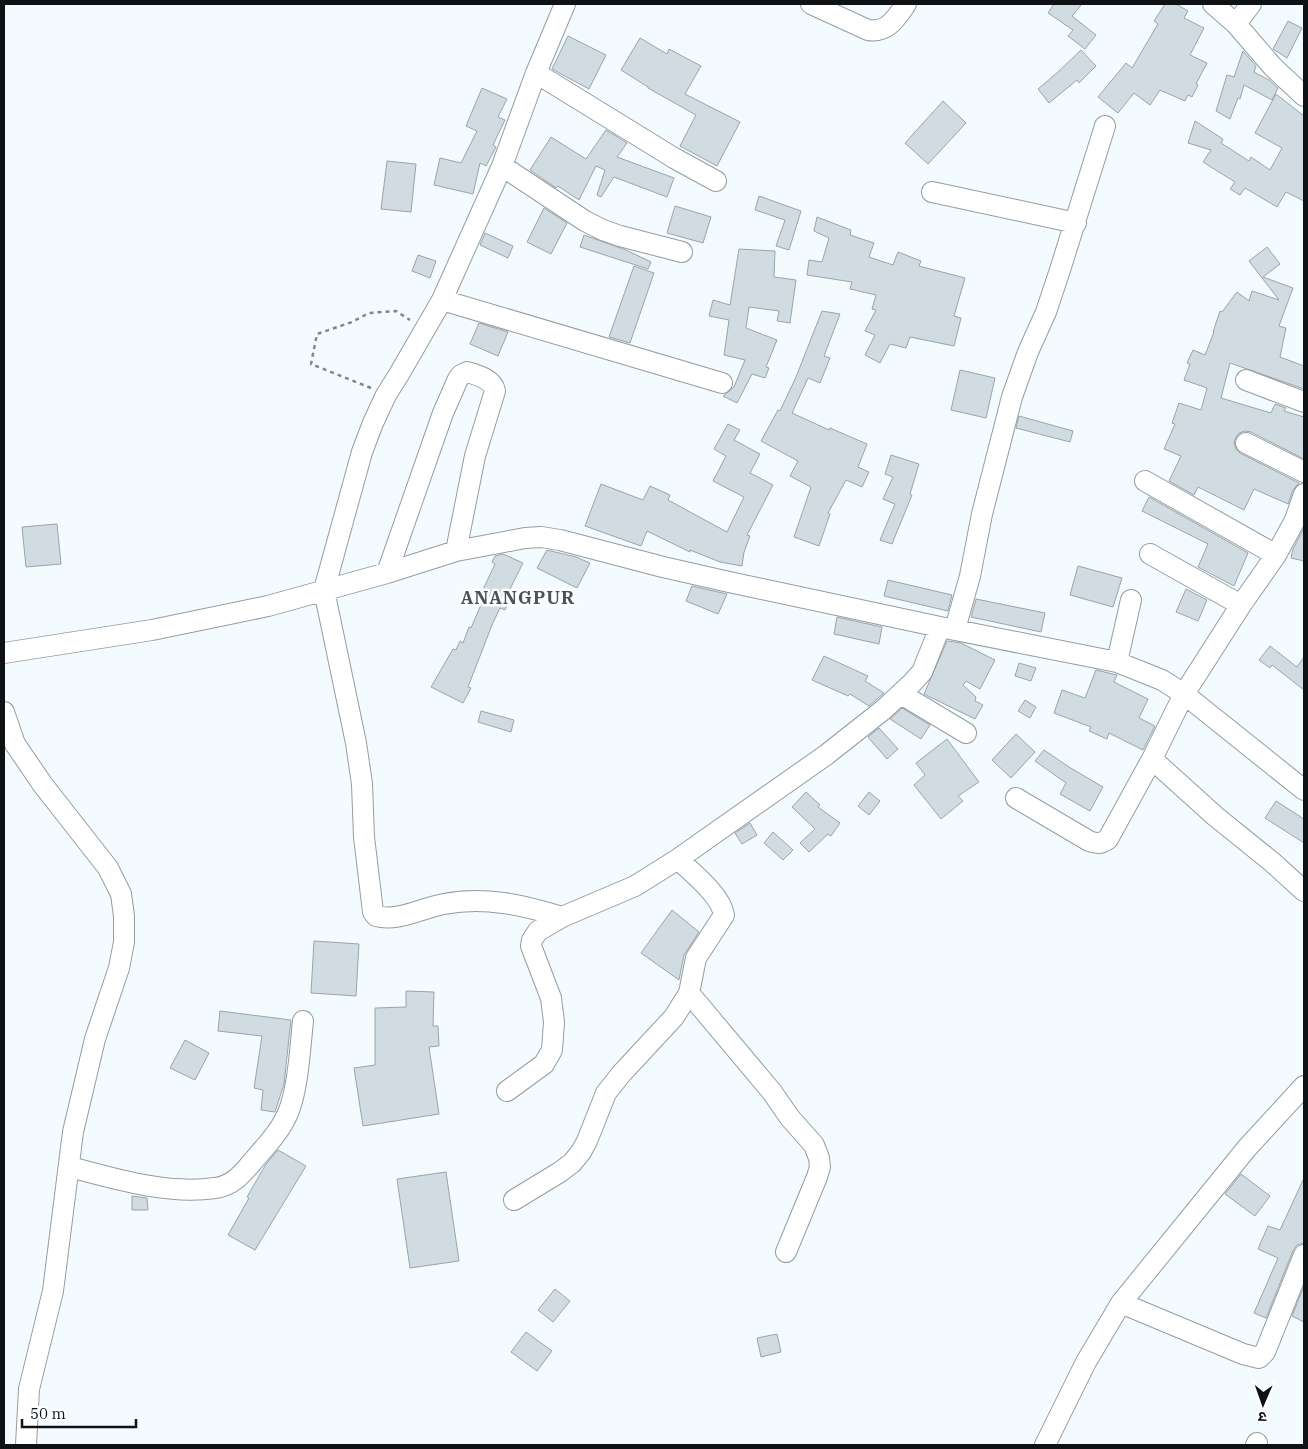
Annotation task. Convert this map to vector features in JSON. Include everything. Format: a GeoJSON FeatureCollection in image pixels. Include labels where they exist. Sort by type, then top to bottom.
{"type":"FeatureCollection","features":[{"type":"Feature","properties":{"kind":"street"},"geometry":{"type":"LineString","coordinates":[[562,917],[521,905],[486,900],[444,904],[409,914],[388,917],[376,916],[373,912],[364,837],[362,784],[356,743],[324,590],[362,452],[372,423],[386,395],[442,300],[502,166],[536,73],[565,4]]}},
{"type":"Feature","properties":{"kind":"street"},"geometry":{"type":"LineString","coordinates":[[812,4],[868,30],[877,31],[890,25],[906,4]]}},
{"type":"Feature","properties":{"kind":"street"},"geometry":{"type":"LineString","coordinates":[[1213,4],[1236,24],[1273,67],[1304,96]]}},
{"type":"Feature","properties":{"kind":"street"},"geometry":{"type":"LineString","coordinates":[[1236,24],[1251,4]]}},
{"type":"Feature","properties":{"kind":"street"},"geometry":{"type":"LineString","coordinates":[[536,73],[674,158],[716,181]]}},
{"type":"Feature","properties":{"kind":"street"},"geometry":{"type":"LineString","coordinates":[[506,1091],[544,1064],[552,1050],[554,1022],[551,998],[531,946],[532,940],[538,931],[562,917],[635,886],[678,860],[826,755],[901,694],[922,672],[948,628],[970,576],[982,514],[1012,397],[1028,352],[1046,312],[1076,223],[1104,126]]}},
{"type":"Feature","properties":{"kind":"street"},"geometry":{"type":"LineString","coordinates":[[502,166],[585,221],[603,230],[682,252]]}},
{"type":"Feature","properties":{"kind":"street"},"geometry":{"type":"LineString","coordinates":[[932,192],[1076,223]]}},
{"type":"Feature","properties":{"kind":"street"},"geometry":{"type":"LineString","coordinates":[[442,300],[722,383]]}},
{"type":"Feature","properties":{"kind":"street"},"geometry":{"type":"LineString","coordinates":[[387,573],[443,413],[458,379],[467,372],[491,382],[495,391],[475,456],[456,551]]}},
{"type":"Feature","properties":{"kind":"street"},"geometry":{"type":"LineString","coordinates":[[1246,380],[1304,402]]}},
{"type":"Feature","properties":{"kind":"street"},"geometry":{"type":"LineString","coordinates":[[1246,443],[1304,472]]}},
{"type":"Feature","properties":{"kind":"street"},"geometry":{"type":"LineString","coordinates":[[1145,481],[1276,556]]}},
{"type":"Feature","properties":{"kind":"street"},"geometry":{"type":"LineString","coordinates":[[1016,798],[1079,836],[1096,844],[1103,843],[1108,839],[1152,759],[1184,694],[1241,604],[1300,522],[1304,494]]}},
{"type":"Feature","properties":{"kind":"street"},"geometry":{"type":"LineString","coordinates":[[4,653],[152,630],[268,606],[387,573],[456,551],[525,538],[541,537],[560,540],[710,578],[1117,662],[1162,680],[1184,694],[1304,790]]}},
{"type":"Feature","properties":{"kind":"street"},"geometry":{"type":"LineString","coordinates":[[1150,554],[1241,604]]}},
{"type":"Feature","properties":{"kind":"street"},"geometry":{"type":"LineString","coordinates":[[1117,662],[1131,600]]}},
{"type":"Feature","properties":{"kind":"street"},"geometry":{"type":"LineString","coordinates":[[901,694],[966,733]]}},
{"type":"Feature","properties":{"kind":"street"},"geometry":{"type":"LineString","coordinates":[[4,712],[15,744],[43,786],[108,868],[121,894],[124,916],[124,942],[119,968],[95,1039],[73,1132],[70,1167],[52,1291],[29,1389],[26,1445]]}},
{"type":"Feature","properties":{"kind":"street"},"geometry":{"type":"LineString","coordinates":[[1152,759],[1218,819],[1304,891]]}},
{"type":"Feature","properties":{"kind":"street"},"geometry":{"type":"LineString","coordinates":[[514,1200],[534,1190],[572,1163],[587,1141],[606,1094],[617,1078],[674,1017],[689,993],[696,958],[724,915],[717,898],[678,860]]}},
{"type":"Feature","properties":{"kind":"street"},"geometry":{"type":"LineString","coordinates":[[689,993],[772,1092],[818,1152],[820,1167],[817,1177],[786,1252]]}},
{"type":"Feature","properties":{"kind":"street"},"geometry":{"type":"LineString","coordinates":[[70,1167],[118,1180],[172,1188],[217,1188],[232,1183],[242,1174],[285,1121],[295,1084],[303,1021]]}},
{"type":"Feature","properties":{"kind":"street"},"geometry":{"type":"LineString","coordinates":[[1048,1445],[1086,1362],[1121,1303],[1247,1148],[1304,1086]]}},
{"type":"Feature","properties":{"kind":"street"},"geometry":{"type":"LineString","coordinates":[[1121,1303],[1242,1354],[1259,1358],[1265,1352],[1304,1255]]}},
{"type":"Feature","properties":{"kind":"path"},"geometry":{"type":"LineString","coordinates":[[386,395],[311,364],[317,334],[352,322],[369,313],[396,311],[425,329]]}},
{"type":"Feature","properties":{"kind":"building"},"geometry":{"type":"Polygon","coordinates":[[[1054,4],[1082,4],[1072,16],[1096,35],[1085,49],[1068,36],[1073,30],[1048,13],[1054,4]]]}},
{"type":"Feature","properties":{"kind":"building"},"geometry":{"type":"Polygon","coordinates":[[[1165,4],[1176,4],[1188,11],[1184,18],[1204,28],[1190,55],[1207,63],[1196,84],[1198,85],[1192,97],[1188,95],[1185,101],[1160,90],[1150,105],[1134,93],[1118,113],[1098,97],[1126,63],[1132,68],[1158,24],[1154,21],[1165,4]]]}},
{"type":"Feature","properties":{"kind":"building"},"geometry":{"type":"Polygon","coordinates":[[[1288,21],[1302,28],[1287,58],[1273,49],[1288,21]]]}},
{"type":"Feature","properties":{"kind":"building"},"geometry":{"type":"Polygon","coordinates":[[[568,36],[606,55],[589,89],[552,69],[568,36]]]}},
{"type":"Feature","properties":{"kind":"building"},"geometry":{"type":"Polygon","coordinates":[[[640,38],[667,54],[669,49],[701,66],[685,94],[740,122],[717,166],[680,146],[696,115],[648,88],[621,70],[640,38]]]}},
{"type":"Feature","properties":{"kind":"building"},"geometry":{"type":"Polygon","coordinates":[[[1081,50],[1096,66],[1079,83],[1077,80],[1049,103],[1038,89],[1081,50]]]}},
{"type":"Feature","properties":{"kind":"building"},"geometry":{"type":"Polygon","coordinates":[[[1243,51],[1256,66],[1254,72],[1269,80],[1278,88],[1272,100],[1244,85],[1240,99],[1238,98],[1230,119],[1216,111],[1227,75],[1234,77],[1243,51]]]}},
{"type":"Feature","properties":{"kind":"building"},"geometry":{"type":"Polygon","coordinates":[[[482,88],[507,99],[498,117],[505,120],[493,145],[496,147],[486,166],[480,163],[473,194],[434,185],[440,158],[461,163],[477,131],[466,126],[482,88]]]}},
{"type":"Feature","properties":{"kind":"building"},"geometry":{"type":"Polygon","coordinates":[[[1276,94],[1304,116],[1304,201],[1286,192],[1277,207],[1245,188],[1240,195],[1230,189],[1235,182],[1203,162],[1211,150],[1188,143],[1195,121],[1223,139],[1221,143],[1249,161],[1251,157],[1270,170],[1282,148],[1255,133],[1276,94]]]}},
{"type":"Feature","properties":{"kind":"building"},"geometry":{"type":"Polygon","coordinates":[[[943,101],[966,123],[928,164],[905,143],[943,101]]]}},
{"type":"Feature","properties":{"kind":"building"},"geometry":{"type":"Polygon","coordinates":[[[606,130],[627,143],[617,157],[674,178],[667,197],[614,177],[601,197],[597,195],[605,170],[596,166],[579,200],[558,186],[556,188],[530,170],[551,137],[586,159],[606,130]]]}},
{"type":"Feature","properties":{"kind":"building"},"geometry":{"type":"Polygon","coordinates":[[[387,161],[416,164],[411,212],[381,209],[387,161]]]}},
{"type":"Feature","properties":{"kind":"building"},"geometry":{"type":"Polygon","coordinates":[[[759,196],[801,211],[789,250],[776,246],[785,220],[755,210],[759,196]]]}},
{"type":"Feature","properties":{"kind":"building"},"geometry":{"type":"Polygon","coordinates":[[[675,206],[711,217],[703,243],[667,233],[675,206]]]}},
{"type":"Feature","properties":{"kind":"building"},"geometry":{"type":"Polygon","coordinates":[[[544,208],[567,223],[551,254],[527,242],[544,208]]]}},
{"type":"Feature","properties":{"kind":"building"},"geometry":{"type":"Polygon","coordinates":[[[817,217],[851,230],[850,235],[874,243],[869,257],[893,265],[898,252],[921,261],[919,266],[965,278],[954,316],[961,318],[954,346],[910,337],[906,348],[890,344],[880,363],[865,355],[875,335],[865,331],[876,310],[872,309],[876,295],[850,289],[852,282],[807,275],[809,260],[822,262],[829,238],[814,231],[817,217]]]}},
{"type":"Feature","properties":{"kind":"building"},"geometry":{"type":"Polygon","coordinates":[[[485,233],[513,246],[508,258],[480,245],[485,233]]]}},
{"type":"Feature","properties":{"kind":"building"},"geometry":{"type":"Polygon","coordinates":[[[584,235],[626,250],[651,262],[648,269],[580,247],[584,235]]]}},
{"type":"Feature","properties":{"kind":"building"},"geometry":{"type":"Polygon","coordinates":[[[1267,247],[1280,264],[1263,277],[1293,288],[1279,326],[1286,328],[1280,357],[1304,366],[1304,389],[1230,363],[1221,398],[1271,413],[1275,404],[1286,408],[1284,411],[1304,417],[1304,459],[1251,432],[1239,433],[1234,443],[1240,453],[1299,483],[1293,490],[1288,504],[1254,489],[1244,510],[1198,487],[1194,495],[1169,481],[1181,456],[1164,449],[1175,424],[1172,423],[1179,403],[1201,410],[1207,388],[1184,380],[1190,364],[1187,363],[1193,350],[1205,355],[1220,311],[1222,312],[1237,292],[1249,301],[1252,291],[1279,300],[1249,261],[1267,247]]]}},
{"type":"Feature","properties":{"kind":"building"},"geometry":{"type":"Polygon","coordinates":[[[739,249],[775,251],[774,277],[796,280],[790,323],[777,321],[779,311],[749,307],[746,328],[777,340],[766,367],[769,368],[765,378],[752,374],[737,403],[723,396],[734,387],[745,360],[724,355],[729,320],[709,316],[713,300],[730,305],[739,249]]]}},
{"type":"Feature","properties":{"kind":"building"},"geometry":{"type":"Polygon","coordinates":[[[418,255],[436,261],[430,278],[412,271],[418,255]]]}},
{"type":"Feature","properties":{"kind":"building"},"geometry":{"type":"Polygon","coordinates":[[[634,266],[654,273],[630,343],[609,337],[634,266]]]}},
{"type":"Feature","properties":{"kind":"building"},"geometry":{"type":"Polygon","coordinates":[[[822,311],[840,314],[824,356],[830,358],[820,383],[808,378],[792,413],[829,430],[830,428],[867,444],[858,467],[869,472],[862,487],[846,480],[828,513],[830,514],[819,546],[794,537],[811,487],[790,476],[798,461],[761,441],[778,410],[780,411],[796,377],[822,311]]]}},
{"type":"Feature","properties":{"kind":"building"},"geometry":{"type":"Polygon","coordinates":[[[479,323],[508,332],[498,356],[470,344],[479,323]]]}},
{"type":"Feature","properties":{"kind":"building"},"geometry":{"type":"Polygon","coordinates":[[[960,370],[995,378],[986,418],[951,410],[960,370]]]}},
{"type":"Feature","properties":{"kind":"building"},"geometry":{"type":"Polygon","coordinates":[[[1019,416],[1073,431],[1070,442],[1016,428],[1019,416]]]}},
{"type":"Feature","properties":{"kind":"building"},"geometry":{"type":"Polygon","coordinates":[[[728,424],[740,430],[734,440],[760,454],[750,473],[773,485],[747,535],[750,536],[744,552],[742,566],[720,562],[690,550],[690,552],[647,531],[641,546],[585,526],[601,484],[643,500],[650,486],[670,495],[668,500],[727,532],[744,497],[713,481],[726,456],[714,449],[728,424]]]}},
{"type":"Feature","properties":{"kind":"building"},"geometry":{"type":"Polygon","coordinates":[[[891,455],[919,464],[910,494],[912,495],[892,544],[880,540],[895,504],[883,499],[893,477],[885,474],[891,455]]]}},
{"type":"Feature","properties":{"kind":"building"},"geometry":{"type":"Polygon","coordinates":[[[1149,497],[1248,553],[1234,586],[1198,567],[1208,544],[1142,511],[1149,497]]]}},
{"type":"Feature","properties":{"kind":"building"},"geometry":{"type":"Polygon","coordinates":[[[57,524],[61,564],[26,567],[22,527],[57,524]]]}},
{"type":"Feature","properties":{"kind":"building"},"geometry":{"type":"Polygon","coordinates":[[[1304,528],[1304,561],[1291,558],[1293,549],[1304,528]]]}},
{"type":"Feature","properties":{"kind":"building"},"geometry":{"type":"Polygon","coordinates":[[[547,550],[576,557],[590,563],[577,588],[537,568],[547,550]]]}},
{"type":"Feature","properties":{"kind":"building"},"geometry":{"type":"Polygon","coordinates":[[[503,554],[523,563],[507,595],[511,597],[505,610],[500,608],[492,625],[468,687],[471,688],[463,703],[431,687],[453,649],[456,650],[460,641],[463,643],[483,600],[479,598],[495,564],[492,562],[495,556],[503,554]]]}},
{"type":"Feature","properties":{"kind":"building"},"geometry":{"type":"Polygon","coordinates":[[[1078,566],[1122,578],[1113,607],[1070,595],[1078,566]]]}},
{"type":"Feature","properties":{"kind":"building"},"geometry":{"type":"Polygon","coordinates":[[[888,580],[952,595],[948,611],[884,596],[888,580]]]}},
{"type":"Feature","properties":{"kind":"building"},"geometry":{"type":"Polygon","coordinates":[[[692,586],[727,594],[718,614],[686,601],[692,586]]]}},
{"type":"Feature","properties":{"kind":"building"},"geometry":{"type":"Polygon","coordinates":[[[1186,589],[1207,600],[1198,621],[1176,612],[1186,589]]]}},
{"type":"Feature","properties":{"kind":"building"},"geometry":{"type":"Polygon","coordinates":[[[976,599],[1045,613],[1041,632],[971,617],[976,599]]]}},
{"type":"Feature","properties":{"kind":"building"},"geometry":{"type":"Polygon","coordinates":[[[837,617],[882,627],[879,644],[834,634],[837,617]]]}},
{"type":"Feature","properties":{"kind":"building"},"geometry":{"type":"Polygon","coordinates":[[[947,641],[961,643],[995,660],[980,689],[966,681],[963,685],[976,697],[975,701],[983,705],[975,719],[924,694],[947,641]]]}},
{"type":"Feature","properties":{"kind":"building"},"geometry":{"type":"Polygon","coordinates":[[[1270,646],[1297,667],[1304,657],[1304,690],[1272,665],[1270,668],[1259,660],[1270,646]]]}},
{"type":"Feature","properties":{"kind":"building"},"geometry":{"type":"Polygon","coordinates":[[[824,656],[868,676],[865,681],[884,693],[869,706],[850,694],[848,696],[812,680],[824,656]]]}},
{"type":"Feature","properties":{"kind":"building"},"geometry":{"type":"Polygon","coordinates":[[[1019,663],[1036,668],[1031,681],[1015,676],[1019,663]]]}},
{"type":"Feature","properties":{"kind":"building"},"geometry":{"type":"Polygon","coordinates":[[[1096,670],[1117,675],[1114,682],[1148,699],[1139,718],[1155,726],[1143,750],[1109,733],[1107,739],[1089,731],[1091,727],[1054,713],[1062,690],[1085,698],[1096,670]]]}},
{"type":"Feature","properties":{"kind":"building"},"geometry":{"type":"Polygon","coordinates":[[[1025,700],[1036,707],[1030,718],[1018,711],[1025,700]]]}},
{"type":"Feature","properties":{"kind":"building"},"geometry":{"type":"Polygon","coordinates":[[[902,708],[930,725],[921,739],[890,719],[902,708]]]}},
{"type":"Feature","properties":{"kind":"building"},"geometry":{"type":"Polygon","coordinates":[[[481,711],[514,720],[511,732],[478,722],[481,711]]]}},
{"type":"Feature","properties":{"kind":"building"},"geometry":{"type":"Polygon","coordinates":[[[879,728],[898,749],[887,759],[868,737],[879,728]]]}},
{"type":"Feature","properties":{"kind":"building"},"geometry":{"type":"Polygon","coordinates":[[[1016,734],[1035,752],[1011,778],[992,760],[1016,734]]]}},
{"type":"Feature","properties":{"kind":"building"},"geometry":{"type":"Polygon","coordinates":[[[947,739],[979,782],[958,796],[963,801],[941,819],[914,785],[925,775],[916,763],[947,739]]]}},
{"type":"Feature","properties":{"kind":"building"},"geometry":{"type":"Polygon","coordinates":[[[1044,750],[1103,787],[1090,811],[1060,794],[1066,783],[1035,761],[1044,750]]]}},
{"type":"Feature","properties":{"kind":"building"},"geometry":{"type":"Polygon","coordinates":[[[806,792],[820,805],[818,807],[840,823],[831,836],[828,834],[809,852],[800,843],[815,829],[792,807],[806,792]]]}},
{"type":"Feature","properties":{"kind":"building"},"geometry":{"type":"Polygon","coordinates":[[[869,792],[880,801],[869,815],[858,806],[869,792]]]}},
{"type":"Feature","properties":{"kind":"building"},"geometry":{"type":"Polygon","coordinates":[[[1276,801],[1304,819],[1304,843],[1265,818],[1276,801]]]}},
{"type":"Feature","properties":{"kind":"building"},"geometry":{"type":"Polygon","coordinates":[[[750,823],[757,835],[742,844],[735,833],[750,823]]]}},
{"type":"Feature","properties":{"kind":"building"},"geometry":{"type":"Polygon","coordinates":[[[773,832],[793,850],[783,860],[764,843],[773,832]]]}},
{"type":"Feature","properties":{"kind":"building"},"geometry":{"type":"Polygon","coordinates":[[[672,910],[699,932],[684,955],[679,980],[641,953],[672,910]]]}},
{"type":"Feature","properties":{"kind":"building"},"geometry":{"type":"Polygon","coordinates":[[[314,941],[359,944],[356,996],[311,993],[314,941]]]}},
{"type":"Feature","properties":{"kind":"building"},"geometry":{"type":"Polygon","coordinates":[[[406,991],[434,992],[433,1026],[438,1026],[439,1046],[429,1047],[439,1114],[363,1126],[354,1068],[375,1065],[375,1008],[406,1007],[406,991]]]}},
{"type":"Feature","properties":{"kind":"building"},"geometry":{"type":"Polygon","coordinates":[[[220,1011],[291,1020],[284,1084],[275,1112],[261,1110],[263,1090],[254,1088],[262,1036],[218,1031],[220,1011]]]}},
{"type":"Feature","properties":{"kind":"building"},"geometry":{"type":"Polygon","coordinates":[[[185,1040],[209,1053],[195,1080],[170,1068],[185,1040]]]}},
{"type":"Feature","properties":{"kind":"building"},"geometry":{"type":"Polygon","coordinates":[[[278,1150],[306,1166],[255,1250],[228,1235],[266,1164],[278,1150]]]}},
{"type":"Feature","properties":{"kind":"building"},"geometry":{"type":"Polygon","coordinates":[[[446,1172],[459,1261],[410,1268],[397,1179],[446,1172]]]}},
{"type":"Feature","properties":{"kind":"building"},"geometry":{"type":"Polygon","coordinates":[[[1241,1174],[1270,1196],[1255,1216],[1225,1194],[1241,1174]]]}},
{"type":"Feature","properties":{"kind":"building"},"geometry":{"type":"Polygon","coordinates":[[[1304,1178],[1304,1243],[1297,1245],[1293,1251],[1266,1318],[1254,1313],[1278,1258],[1258,1249],[1268,1226],[1280,1230],[1304,1178]]]}},
{"type":"Feature","properties":{"kind":"building"},"geometry":{"type":"Polygon","coordinates":[[[132,1196],[147,1198],[148,1210],[132,1210],[132,1196]]]}},
{"type":"Feature","properties":{"kind":"building"},"geometry":{"type":"Polygon","coordinates":[[[1304,1286],[1304,1322],[1292,1316],[1304,1286]]]}},
{"type":"Feature","properties":{"kind":"building"},"geometry":{"type":"Polygon","coordinates":[[[555,1289],[570,1301],[553,1322],[538,1310],[555,1289]]]}},
{"type":"Feature","properties":{"kind":"building"},"geometry":{"type":"Polygon","coordinates":[[[526,1332],[552,1351],[537,1371],[511,1352],[526,1332]]]}},
{"type":"Feature","properties":{"kind":"building"},"geometry":{"type":"Polygon","coordinates":[[[777,1334],[781,1352],[761,1357],[757,1338],[777,1334]]]}},
{"type":"Feature","properties":{"kind":"district","name":"ANANGPUR"},"geometry":{"type":"Point","coordinates":[518,598]}}]}
